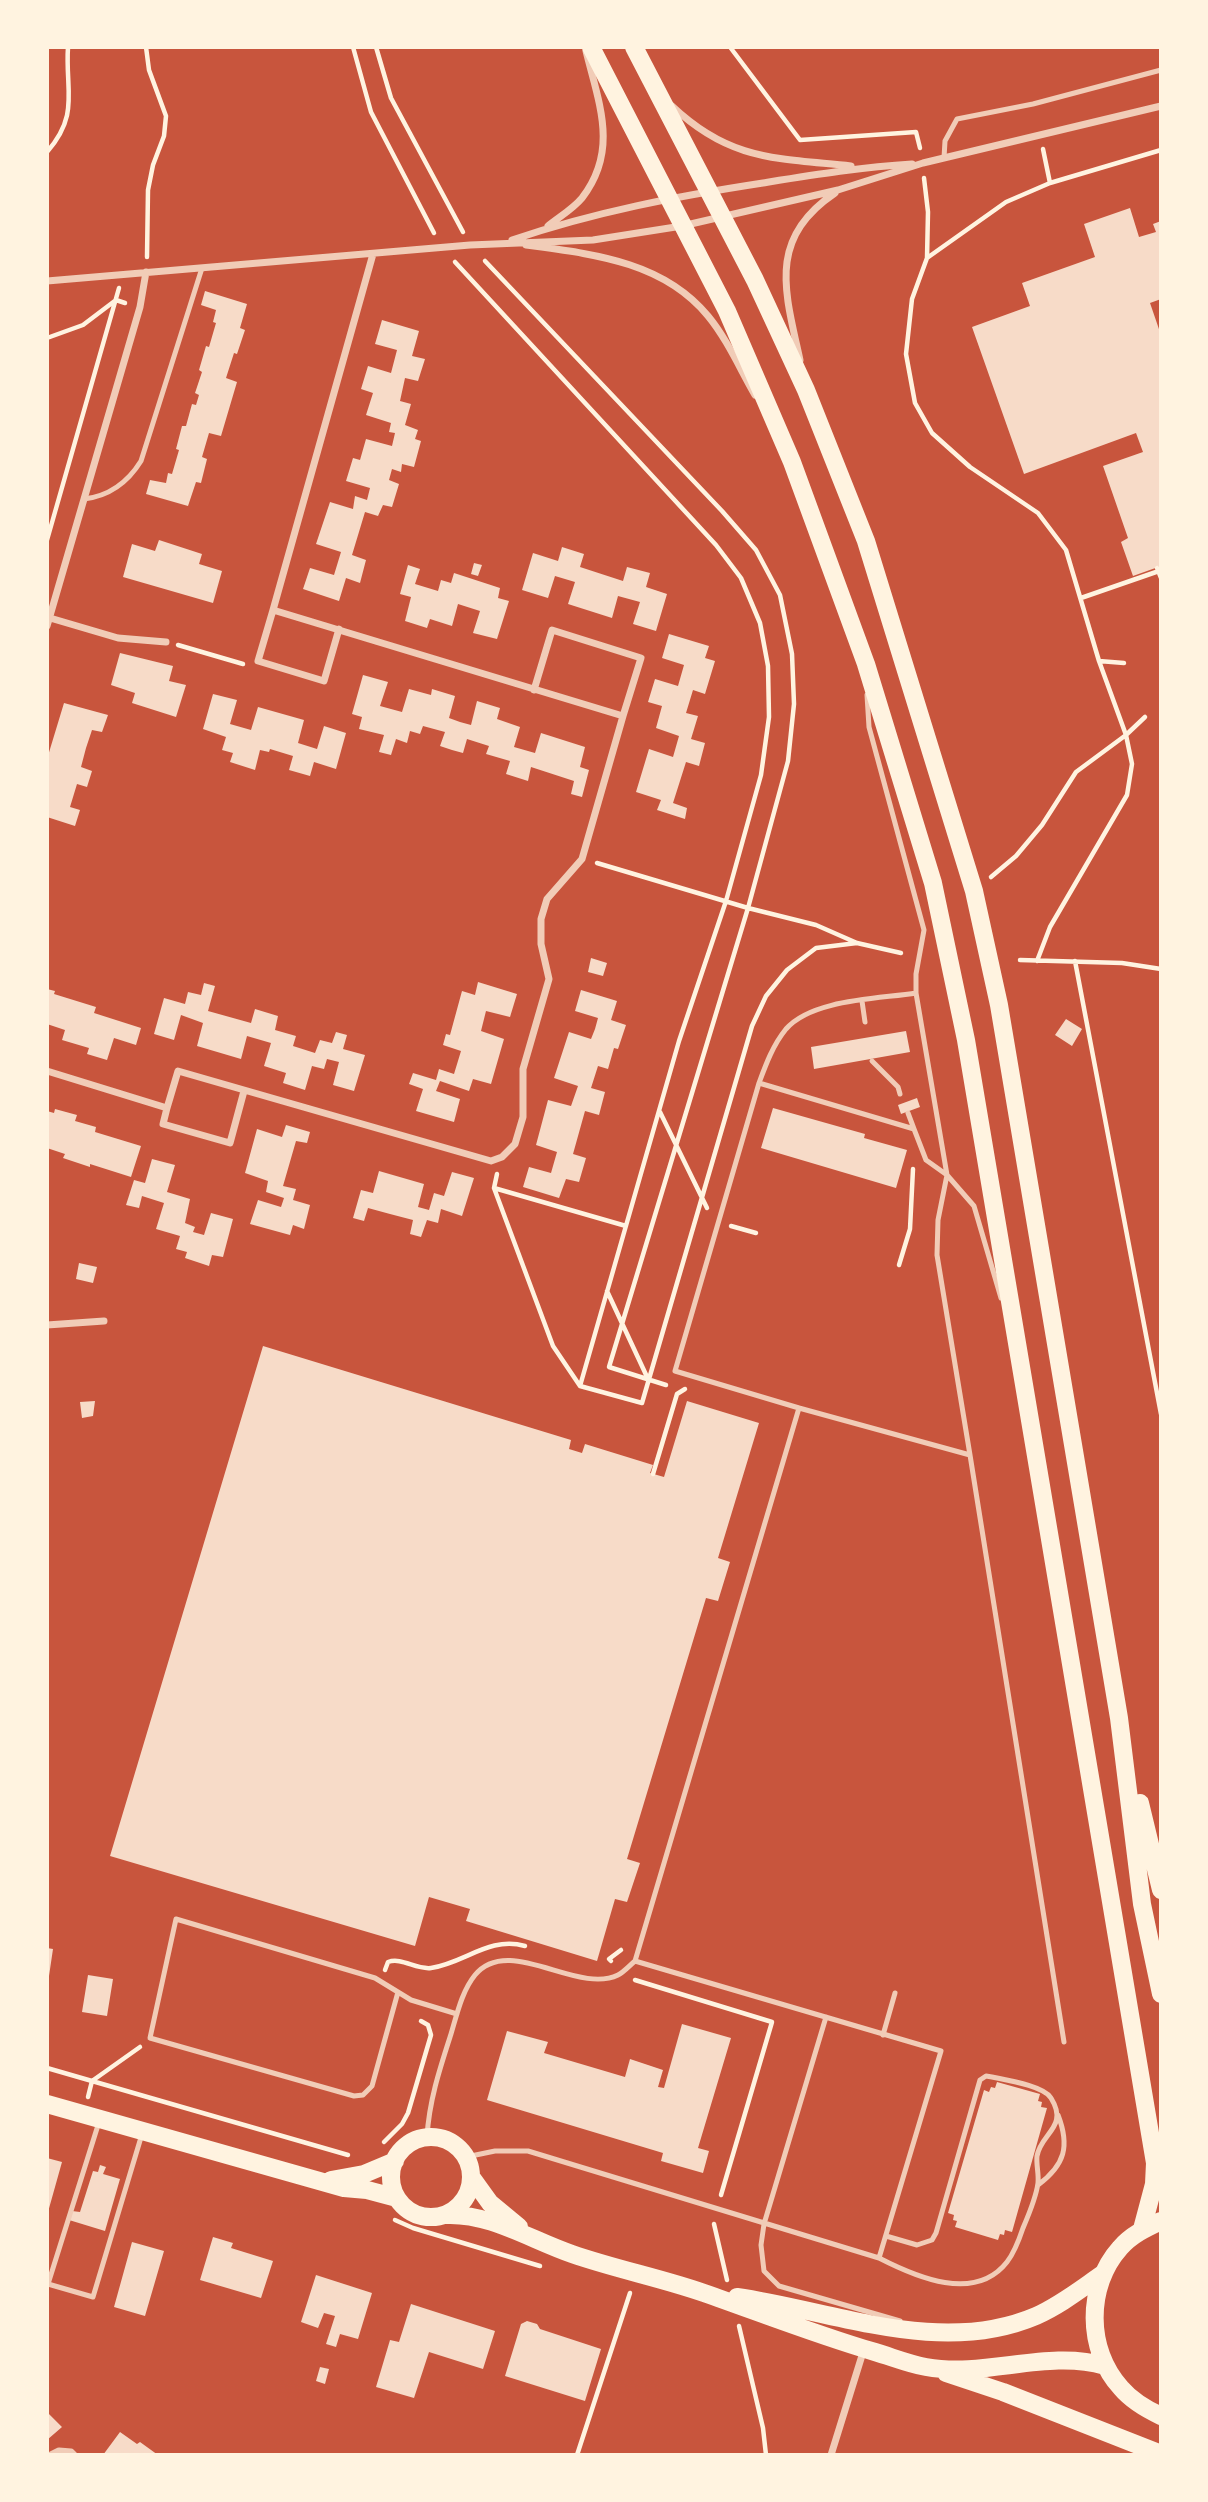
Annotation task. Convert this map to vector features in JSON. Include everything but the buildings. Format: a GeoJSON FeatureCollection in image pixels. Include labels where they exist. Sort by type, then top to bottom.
{"type":"FeatureCollection","features":[{"type":"Feature","properties":{"kind":"main road"},"geometry":{"type":"LineString","coordinates":[[591,47],[727,311],[792,461],[866,664],[933,883],[966,1040],[1155,2164],[1154,2184],[1142,2229]]}},
{"type":"Feature","properties":{"kind":"main road"},"geometry":{"type":"LineString","coordinates":[[634,47],[723,216],[806,390],[866,541],[974,891],[999,1004],[1119,1718],[1142,1903],[1161,1994]]}},
{"type":"Feature","properties":{"kind":"main road"},"geometry":{"type":"LineString","coordinates":[[1119,1718],[1161,1891]]}},
{"type":"Feature","properties":{"kind":"main road"},"geometry":{"type":"LineString","coordinates":[[47,2104],[344,2188],[367,2190],[397,2198]]}},
{"type":"Feature","properties":{"kind":"main road"},"geometry":{"type":"LineString","coordinates":[[533,2239],[490,2203],[472,2178],[466,2157],[449,2142],[427,2137],[408,2145],[395,2161],[391,2174],[397,2198],[406,2209],[418,2216],[432,2218],[460,2214],[478,2218],[533,2239],[573,2254],[702,2292],[775,2320],[1003,2392],[1161,2454]]}},
{"type":"Feature","properties":{"kind":"main road"},"geometry":{"type":"LineString","coordinates":[[324,2181],[364,2174],[395,2161]]}},
{"type":"Feature","properties":{"kind":"main road"},"geometry":{"type":"LineString","coordinates":[[446,2215],[464,2200],[472,2178]]}},
{"type":"Feature","properties":{"kind":"main road"},"geometry":{"type":"LineString","coordinates":[[1161,2221],[1142,2229],[1120,2248],[1104,2273],[1095,2303],[1095,2336],[1105,2366],[1120,2388],[1139,2406],[1161,2416]]}},
{"type":"Feature","properties":{"kind":"main road"},"geometry":{"type":"LineString","coordinates":[[702,2292],[778,2303],[871,2325],[940,2332],[1006,2325],[1036,2316],[1064,2301],[1104,2273]]}},
{"type":"Feature","properties":{"kind":"main road"},"geometry":{"type":"LineString","coordinates":[[926,2367],[985,2369],[1068,2359],[1085,2360],[1105,2366]]}},
{"type":"Feature","properties":{"kind":"street"},"geometry":{"type":"LineString","coordinates":[[544,229],[581,200],[597,173],[604,147],[603,123],[585,47]]}},
{"type":"Feature","properties":{"kind":"street"},"geometry":{"type":"LineString","coordinates":[[658,93],[692,125],[717,141],[738,150],[769,158],[862,167]]}},
{"type":"Feature","properties":{"kind":"street"},"geometry":{"type":"LineString","coordinates":[[47,281],[470,244],[593,240],[682,226],[838,190],[923,163],[1161,106]]}},
{"type":"Feature","properties":{"kind":"street"},"geometry":{"type":"LineString","coordinates":[[505,242],[544,229],[668,198],[862,167],[923,163]]}},
{"type":"Feature","properties":{"kind":"street"},"geometry":{"type":"LineString","coordinates":[[806,390],[786,295],[787,257],[793,237],[803,220],[815,206],[838,190]]}},
{"type":"Feature","properties":{"kind":"street"},"geometry":{"type":"LineString","coordinates":[[505,242],[614,261],[667,279],[690,296],[717,329],[792,461]]}},
{"type":"Feature","properties":{"kind":"street"},"geometry":{"type":"LineString","coordinates":[[339,629],[324,681],[258,661],[373,254]]}},
{"type":"Feature","properties":{"kind":"street"},"geometry":{"type":"LineString","coordinates":[[145,272],[140,307],[48,622],[118,638],[166,642]]}},
{"type":"Feature","properties":{"kind":"street"},"geometry":{"type":"LineString","coordinates":[[272,610],[622,716]]}},
{"type":"Feature","properties":{"kind":"street"},"geometry":{"type":"LineString","coordinates":[[244,1091],[230,1143],[163,1124],[178,1071],[491,1161],[502,1157],[515,1144],[523,1117],[523,1069],[549,979],[541,944],[541,919],[547,899],[582,859],[641,658],[552,630],[534,690]]}},
{"type":"Feature","properties":{"kind":"street"},"geometry":{"type":"LineString","coordinates":[[47,1071],[167,1108]]}},
{"type":"Feature","properties":{"kind":"street"},"geometry":{"type":"LineString","coordinates":[[47,1325],[104,1321]]}},
{"type":"Feature","properties":{"kind":"street"},"geometry":{"type":"LineString","coordinates":[[831,2455],[864,2348]]}},
{"type":"Feature","properties":{"kind":"street"},"geometry":{"type":"LineString","coordinates":[[51,2455],[59,2451],[71,2452],[74,2455]]}},
{"type":"Feature","properties":{"kind":"lane"},"geometry":{"type":"LineString","coordinates":[[944,158],[945,141],[957,119],[1033,104],[1161,70]]}},
{"type":"Feature","properties":{"kind":"lane"},"geometry":{"type":"LineString","coordinates":[[84,499],[117,488],[131,477],[141,461],[202,268]]}},
{"type":"Feature","properties":{"kind":"lane"},"geometry":{"type":"LineString","coordinates":[[866,664],[869,727],[924,930],[916,974],[916,993],[947,1175],[938,1220],[937,1255],[1064,2042]]}},
{"type":"Feature","properties":{"kind":"lane"},"geometry":{"type":"LineString","coordinates":[[916,993],[809,1012],[787,1028],[770,1055],[759,1083],[675,1371],[970,1455]]}},
{"type":"Feature","properties":{"kind":"lane"},"geometry":{"type":"LineString","coordinates":[[862,1001],[865,1022]]}},
{"type":"Feature","properties":{"kind":"lane"},"geometry":{"type":"LineString","coordinates":[[872,1061],[898,1087],[900,1094]]}},
{"type":"Feature","properties":{"kind":"lane"},"geometry":{"type":"LineString","coordinates":[[759,1083],[914,1129]]}},
{"type":"Feature","properties":{"kind":"lane"},"geometry":{"type":"LineString","coordinates":[[908,1113],[926,1160],[947,1175],[974,1206],[1018,1355]]}},
{"type":"Feature","properties":{"kind":"lane"},"geometry":{"type":"LineString","coordinates":[[427,2137],[429,2108],[457,2014],[466,1990],[482,1968],[507,1960],[602,1979],[617,1976],[635,1961],[799,1408]]}},
{"type":"Feature","properties":{"kind":"lane"},"geometry":{"type":"LineString","coordinates":[[398,1992],[372,2086],[363,2095],[354,2096],[150,2038],[176,1919],[375,1978],[398,1992],[411,2000],[457,2014]]}},
{"type":"Feature","properties":{"kind":"lane"},"geometry":{"type":"LineString","coordinates":[[635,1961],[941,2051],[879,2258]]}},
{"type":"Feature","properties":{"kind":"lane"},"geometry":{"type":"LineString","coordinates":[[883,2035],[895,1993]]}},
{"type":"Feature","properties":{"kind":"lane"},"geometry":{"type":"LineString","coordinates":[[826,2017],[764,2224],[761,2245],[764,2271],[779,2287],[940,2332]]}},
{"type":"Feature","properties":{"kind":"lane"},"geometry":{"type":"LineString","coordinates":[[886,2236],[917,2245],[932,2240],[980,2080],[986,2076],[1043,2090],[1051,2096],[1063,2128],[1063,2152],[1052,2175],[1038,2185]]}},
{"type":"Feature","properties":{"kind":"lane"},"geometry":{"type":"LineString","coordinates":[[466,2157],[495,2151],[528,2151],[751,2217],[764,2224],[879,2258],[902,2270],[961,2285],[979,2282],[994,2274],[1007,2262],[1017,2244],[1038,2185],[1039,2149],[1056,2126],[1057,2112]]}},
{"type":"Feature","properties":{"kind":"lane"},"geometry":{"type":"LineString","coordinates":[[92,2117],[48,2284],[93,2297],[143,2131]]}},
{"type":"Feature","properties":{"kind":"path"},"geometry":{"type":"LineString","coordinates":[[47,152],[57,141],[67,120],[70,97],[68,47]]}},
{"type":"Feature","properties":{"kind":"path"},"geometry":{"type":"LineString","coordinates":[[145,272],[149,233],[148,190],[153,165],[164,136],[166,116],[149,70],[146,47]]}},
{"type":"Feature","properties":{"kind":"path"},"geometry":{"type":"LineString","coordinates":[[376,47],[391,98],[470,244],[722,511],[755,550],[780,595],[792,654],[794,704],[788,761],[748,908],[609,1367],[696,1393]]}},
{"type":"Feature","properties":{"kind":"path"},"geometry":{"type":"LineString","coordinates":[[730,47],[800,140],[916,132],[923,163],[928,212],[927,258],[912,299],[906,354],[915,403],[932,433],[970,467],[1038,513],[1066,550],[1099,662],[1126,735],[1132,764],[1127,795],[1050,927],[1037,961]]}},
{"type":"Feature","properties":{"kind":"path"},"geometry":{"type":"LineString","coordinates":[[1040,136],[1050,183]]}},
{"type":"Feature","properties":{"kind":"path"},"geometry":{"type":"LineString","coordinates":[[927,258],[1006,202],[1050,183],[1161,150]]}},
{"type":"Feature","properties":{"kind":"path"},"geometry":{"type":"LineString","coordinates":[[47,540],[123,274]]}},
{"type":"Feature","properties":{"kind":"path"},"geometry":{"type":"LineString","coordinates":[[47,338],[83,325],[116,300]]}},
{"type":"Feature","properties":{"kind":"path"},"geometry":{"type":"LineString","coordinates":[[1081,598],[1158,569],[1161,578]]}},
{"type":"Feature","properties":{"kind":"path"},"geometry":{"type":"LineString","coordinates":[[166,642],[241,665],[258,661]]}},
{"type":"Feature","properties":{"kind":"path"},"geometry":{"type":"LineString","coordinates":[[1099,662],[1124,663]]}},
{"type":"Feature","properties":{"kind":"path"},"geometry":{"type":"LineString","coordinates":[[974,891],[1016,856],[1042,825],[1076,772],[1126,735],[1145,717]]}},
{"type":"Feature","properties":{"kind":"path"},"geometry":{"type":"LineString","coordinates":[[582,859],[816,925],[857,943],[901,953]]}},
{"type":"Feature","properties":{"kind":"path"},"geometry":{"type":"LineString","coordinates":[[502,1157],[494,1188],[554,1346],[580,1386],[642,1403],[752,1026],[766,996],[788,970],[816,948],[857,943]]}},
{"type":"Feature","properties":{"kind":"path"},"geometry":{"type":"LineString","coordinates":[[1020,960],[1122,963],[1161,969]]}},
{"type":"Feature","properties":{"kind":"path"},"geometry":{"type":"LineString","coordinates":[[1075,961],[1161,1414]]}},
{"type":"Feature","properties":{"kind":"path"},"geometry":{"type":"LineString","coordinates":[[659,1111],[713,1221],[719,1223]]}},
{"type":"Feature","properties":{"kind":"path"},"geometry":{"type":"LineString","coordinates":[[899,1265],[910,1229],[913,1165]]}},
{"type":"Feature","properties":{"kind":"path"},"geometry":{"type":"LineString","coordinates":[[494,1188],[626,1226]]}},
{"type":"Feature","properties":{"kind":"path"},"geometry":{"type":"LineString","coordinates":[[607,1291],[648,1379]]}},
{"type":"Feature","properties":{"kind":"path"},"geometry":{"type":"LineString","coordinates":[[621,1950],[609,1959],[635,1980],[772,2022],[721,2197]]}},
{"type":"Feature","properties":{"kind":"path"},"geometry":{"type":"LineString","coordinates":[[378,1968],[385,1970]]}},
{"type":"Feature","properties":{"kind":"path"},"geometry":{"type":"LineString","coordinates":[[92,2081],[139,2047],[142,2034]]}},
{"type":"Feature","properties":{"kind":"path"},"geometry":{"type":"LineString","coordinates":[[47,2068],[350,2155],[358,2155]]}},
{"type":"Feature","properties":{"kind":"path"},"geometry":{"type":"LineString","coordinates":[[92,2081],[92,2117]]}},
{"type":"Feature","properties":{"kind":"path"},"geometry":{"type":"LineString","coordinates":[[713,2223],[729,2286]]}},
{"type":"Feature","properties":{"kind":"path"},"geometry":{"type":"LineString","coordinates":[[577,2455],[637,2273]]}},
{"type":"Feature","properties":{"kind":"path"},"geometry":{"type":"LineString","coordinates":[[738,2324],[751,2374],[766,2455]]}}]}
